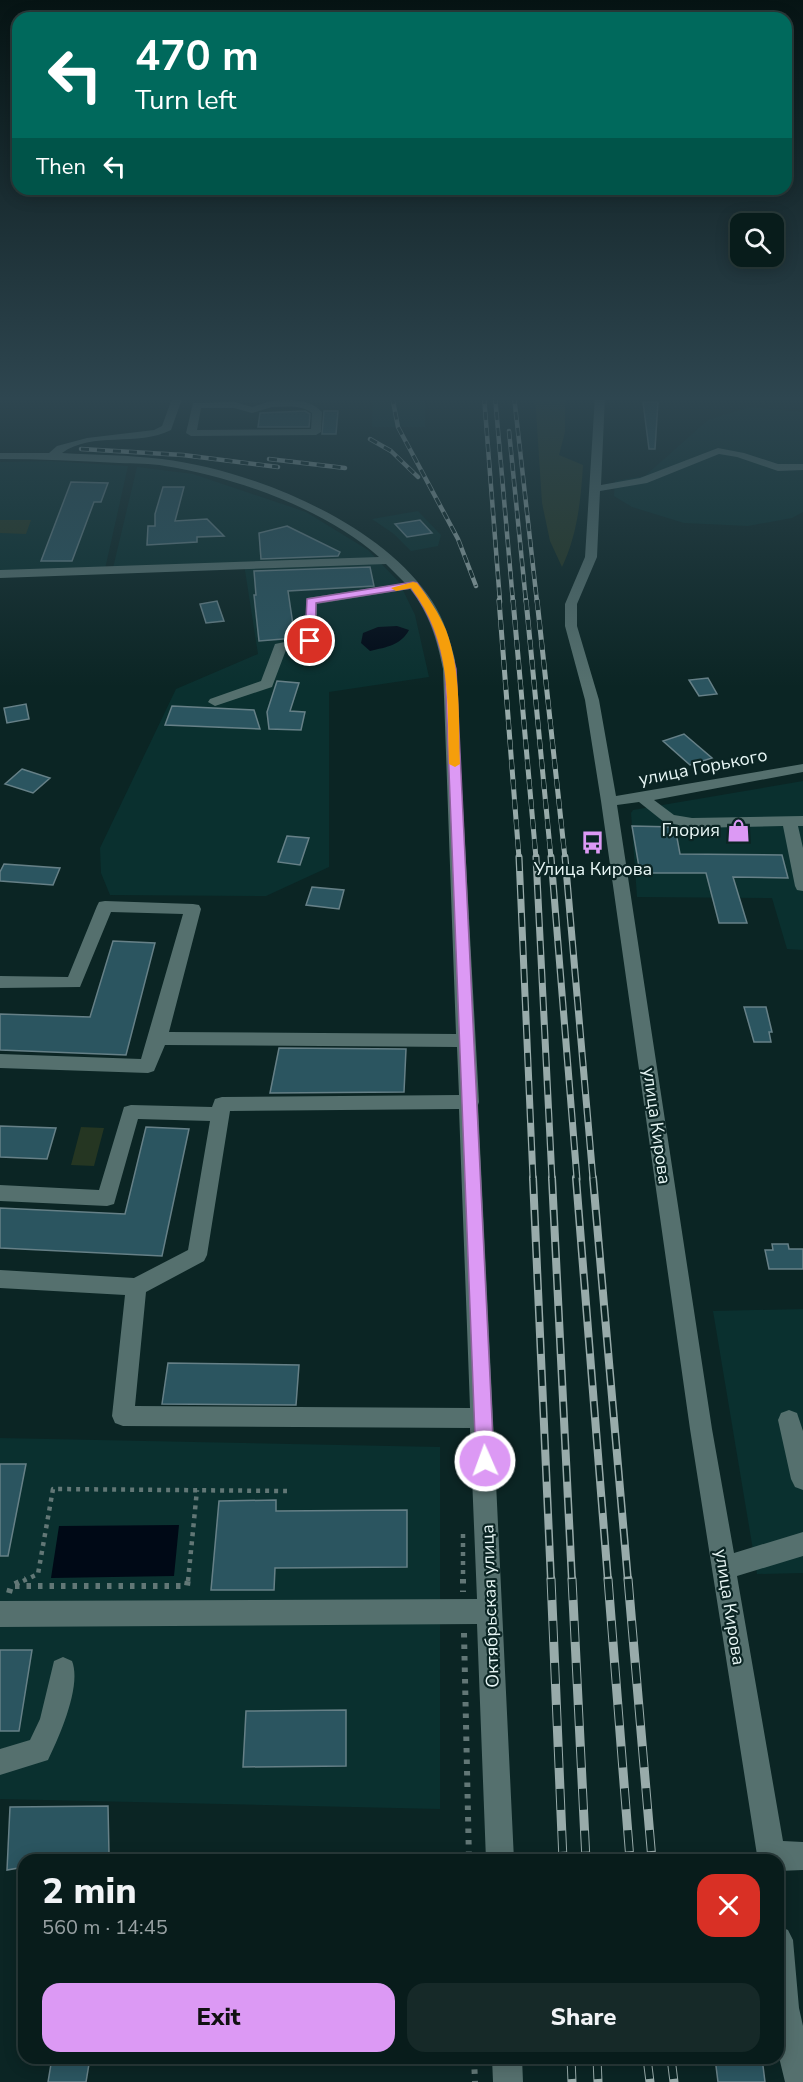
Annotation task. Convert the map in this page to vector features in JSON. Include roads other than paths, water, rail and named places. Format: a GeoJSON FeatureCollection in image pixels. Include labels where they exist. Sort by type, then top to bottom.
{"type":"FeatureCollection","features":[{"type":"Feature","properties":{"kind":"street","name":"Октябрьская улица"},"geometry":{"type":"LineString","coordinates":[[274,493],[329,517],[390,560],[426,601],[441,630],[450,669],[470,1102],[500,1854]]}},
{"type":"Feature","properties":{"kind":"street","name":"улица Кирова"},"geometry":{"type":"LineString","coordinates":[[595,493],[591,557],[571,604],[571,626],[592,700],[609,801],[723,1568],[771,1854]]}},
{"type":"Feature","properties":{"kind":"street"},"geometry":{"type":"LineString","coordinates":[[0,574],[390,560]]}},
{"type":"Feature","properties":{"kind":"street"},"geometry":{"type":"LineString","coordinates":[[214,702],[267,684],[280,647],[310,641],[311,601],[413,585]]}},
{"type":"Feature","properties":{"kind":"street","name":"улица Горького"},"geometry":{"type":"LineString","coordinates":[[609,801],[643,798],[803,768]]}},
{"type":"Feature","properties":{"kind":"street"},"geometry":{"type":"LineString","coordinates":[[643,798],[669,819],[692,823],[796,821],[803,886]]}},
{"type":"Feature","properties":{"kind":"street"},"geometry":{"type":"LineString","coordinates":[[0,982],[74,983],[105,906],[193,909],[158,1038],[148,1066],[0,1061]]}},
{"type":"Feature","properties":{"kind":"street"},"geometry":{"type":"LineString","coordinates":[[158,1038],[467,1041]]}},
{"type":"Feature","properties":{"kind":"street"},"geometry":{"type":"LineString","coordinates":[[0,1279],[136,1287],[197,1255],[222,1104],[470,1102]]}},
{"type":"Feature","properties":{"kind":"street"},"geometry":{"type":"LineString","coordinates":[[0,1193],[107,1198],[131,1112],[220,1114]]}},
{"type":"Feature","properties":{"kind":"street"},"geometry":{"type":"LineString","coordinates":[[136,1287],[123,1416],[483,1418]]}},
{"type":"Feature","properties":{"kind":"street"},"geometry":{"type":"LineString","coordinates":[[789,1420],[803,1479]]}},
{"type":"Feature","properties":{"kind":"street"},"geometry":{"type":"LineString","coordinates":[[723,1568],[803,1544]]}},
{"type":"Feature","properties":{"kind":"street"},"geometry":{"type":"LineString","coordinates":[[2,1614],[490,1611]]}},
{"type":"Feature","properties":{"kind":"street"},"geometry":{"type":"LineString","coordinates":[[0,1762],[39,1751],[53,1721],[63,1670]]}},
{"type":"Feature","properties":{"kind":"street"},"geometry":{"type":"LineString","coordinates":[[784,1857],[803,1856]]}},
{"type":"Feature","properties":{"kind":"street"},"geometry":{"type":"LineString","coordinates":[[784,2008],[800,2082]]}},
{"type":"Feature","properties":{"kind":"street"},"geometry":{"type":"LineString","coordinates":[[507,2064],[508,2082]]}},
{"type":"Feature","properties":{"kind":"railway"},"geometry":{"type":"LineString","coordinates":[[433,493],[458,539],[476,586]]}},
{"type":"Feature","properties":{"kind":"railway"},"geometry":{"type":"LineString","coordinates":[[492,493],[500,602]]}},
{"type":"Feature","properties":{"kind":"railway"},"geometry":{"type":"LineString","coordinates":[[503,493],[513,602]]}},
{"type":"Feature","properties":{"kind":"railway"},"geometry":{"type":"LineString","coordinates":[[515,493],[526,602]]}},
{"type":"Feature","properties":{"kind":"railway"},"geometry":{"type":"LineString","coordinates":[[525,493],[537,602]]}},
{"type":"Feature","properties":{"kind":"railway"},"geometry":{"type":"LineString","coordinates":[[499,600],[519,858]]}},
{"type":"Feature","properties":{"kind":"railway"},"geometry":{"type":"LineString","coordinates":[[513,600],[536,858]]}},
{"type":"Feature","properties":{"kind":"railway"},"geometry":{"type":"LineString","coordinates":[[526,600],[551,858]]}},
{"type":"Feature","properties":{"kind":"railway"},"geometry":{"type":"LineString","coordinates":[[537,600],[565,858]]}},
{"type":"Feature","properties":{"kind":"railway"},"geometry":{"type":"LineString","coordinates":[[519,857],[533,1179]]}},
{"type":"Feature","properties":{"kind":"railway"},"geometry":{"type":"LineString","coordinates":[[536,857],[552,1179]]}},
{"type":"Feature","properties":{"kind":"railway"},"geometry":{"type":"LineString","coordinates":[[551,857],[577,1179]]}},
{"type":"Feature","properties":{"kind":"railway"},"geometry":{"type":"LineString","coordinates":[[565,857],[593,1179]]}},
{"type":"Feature","properties":{"kind":"railway"},"geometry":{"type":"LineString","coordinates":[[533,1178],[551,1581]]}},
{"type":"Feature","properties":{"kind":"railway"},"geometry":{"type":"LineString","coordinates":[[552,1178],[572,1581]]}},
{"type":"Feature","properties":{"kind":"railway"},"geometry":{"type":"LineString","coordinates":[[576,1178],[608,1581]]}},
{"type":"Feature","properties":{"kind":"railway"},"geometry":{"type":"LineString","coordinates":[[593,1178],[628,1581]]}},
{"type":"Feature","properties":{"kind":"railway"},"geometry":{"type":"LineString","coordinates":[[551,1579],[563,1854]]}},
{"type":"Feature","properties":{"kind":"railway"},"geometry":{"type":"LineString","coordinates":[[572,1579],[586,1854]]}},
{"type":"Feature","properties":{"kind":"railway"},"geometry":{"type":"LineString","coordinates":[[608,1579],[630,1854]]}},
{"type":"Feature","properties":{"kind":"railway"},"geometry":{"type":"LineString","coordinates":[[628,1579],[651,1854]]}},
{"type":"Feature","properties":{"kind":"railway"},"geometry":{"type":"LineString","coordinates":[[571,2064],[572,2082]]}},
{"type":"Feature","properties":{"kind":"railway"},"geometry":{"type":"LineString","coordinates":[[597,2064],[598,2082]]}},
{"type":"Feature","properties":{"kind":"railway"},"geometry":{"type":"LineString","coordinates":[[648,2064],[650,2082]]}},
{"type":"Feature","properties":{"kind":"railway"},"geometry":{"type":"LineString","coordinates":[[672,2064],[674,2082]]}},
{"type":"Feature","properties":{"kind":"place","name":"Глория"},"geometry":{"type":"Point","coordinates":[738,830]}},
{"type":"Feature","properties":{"kind":"place","name":"Улица Кирова"},"geometry":{"type":"Point","coordinates":[593,843]}}]}
